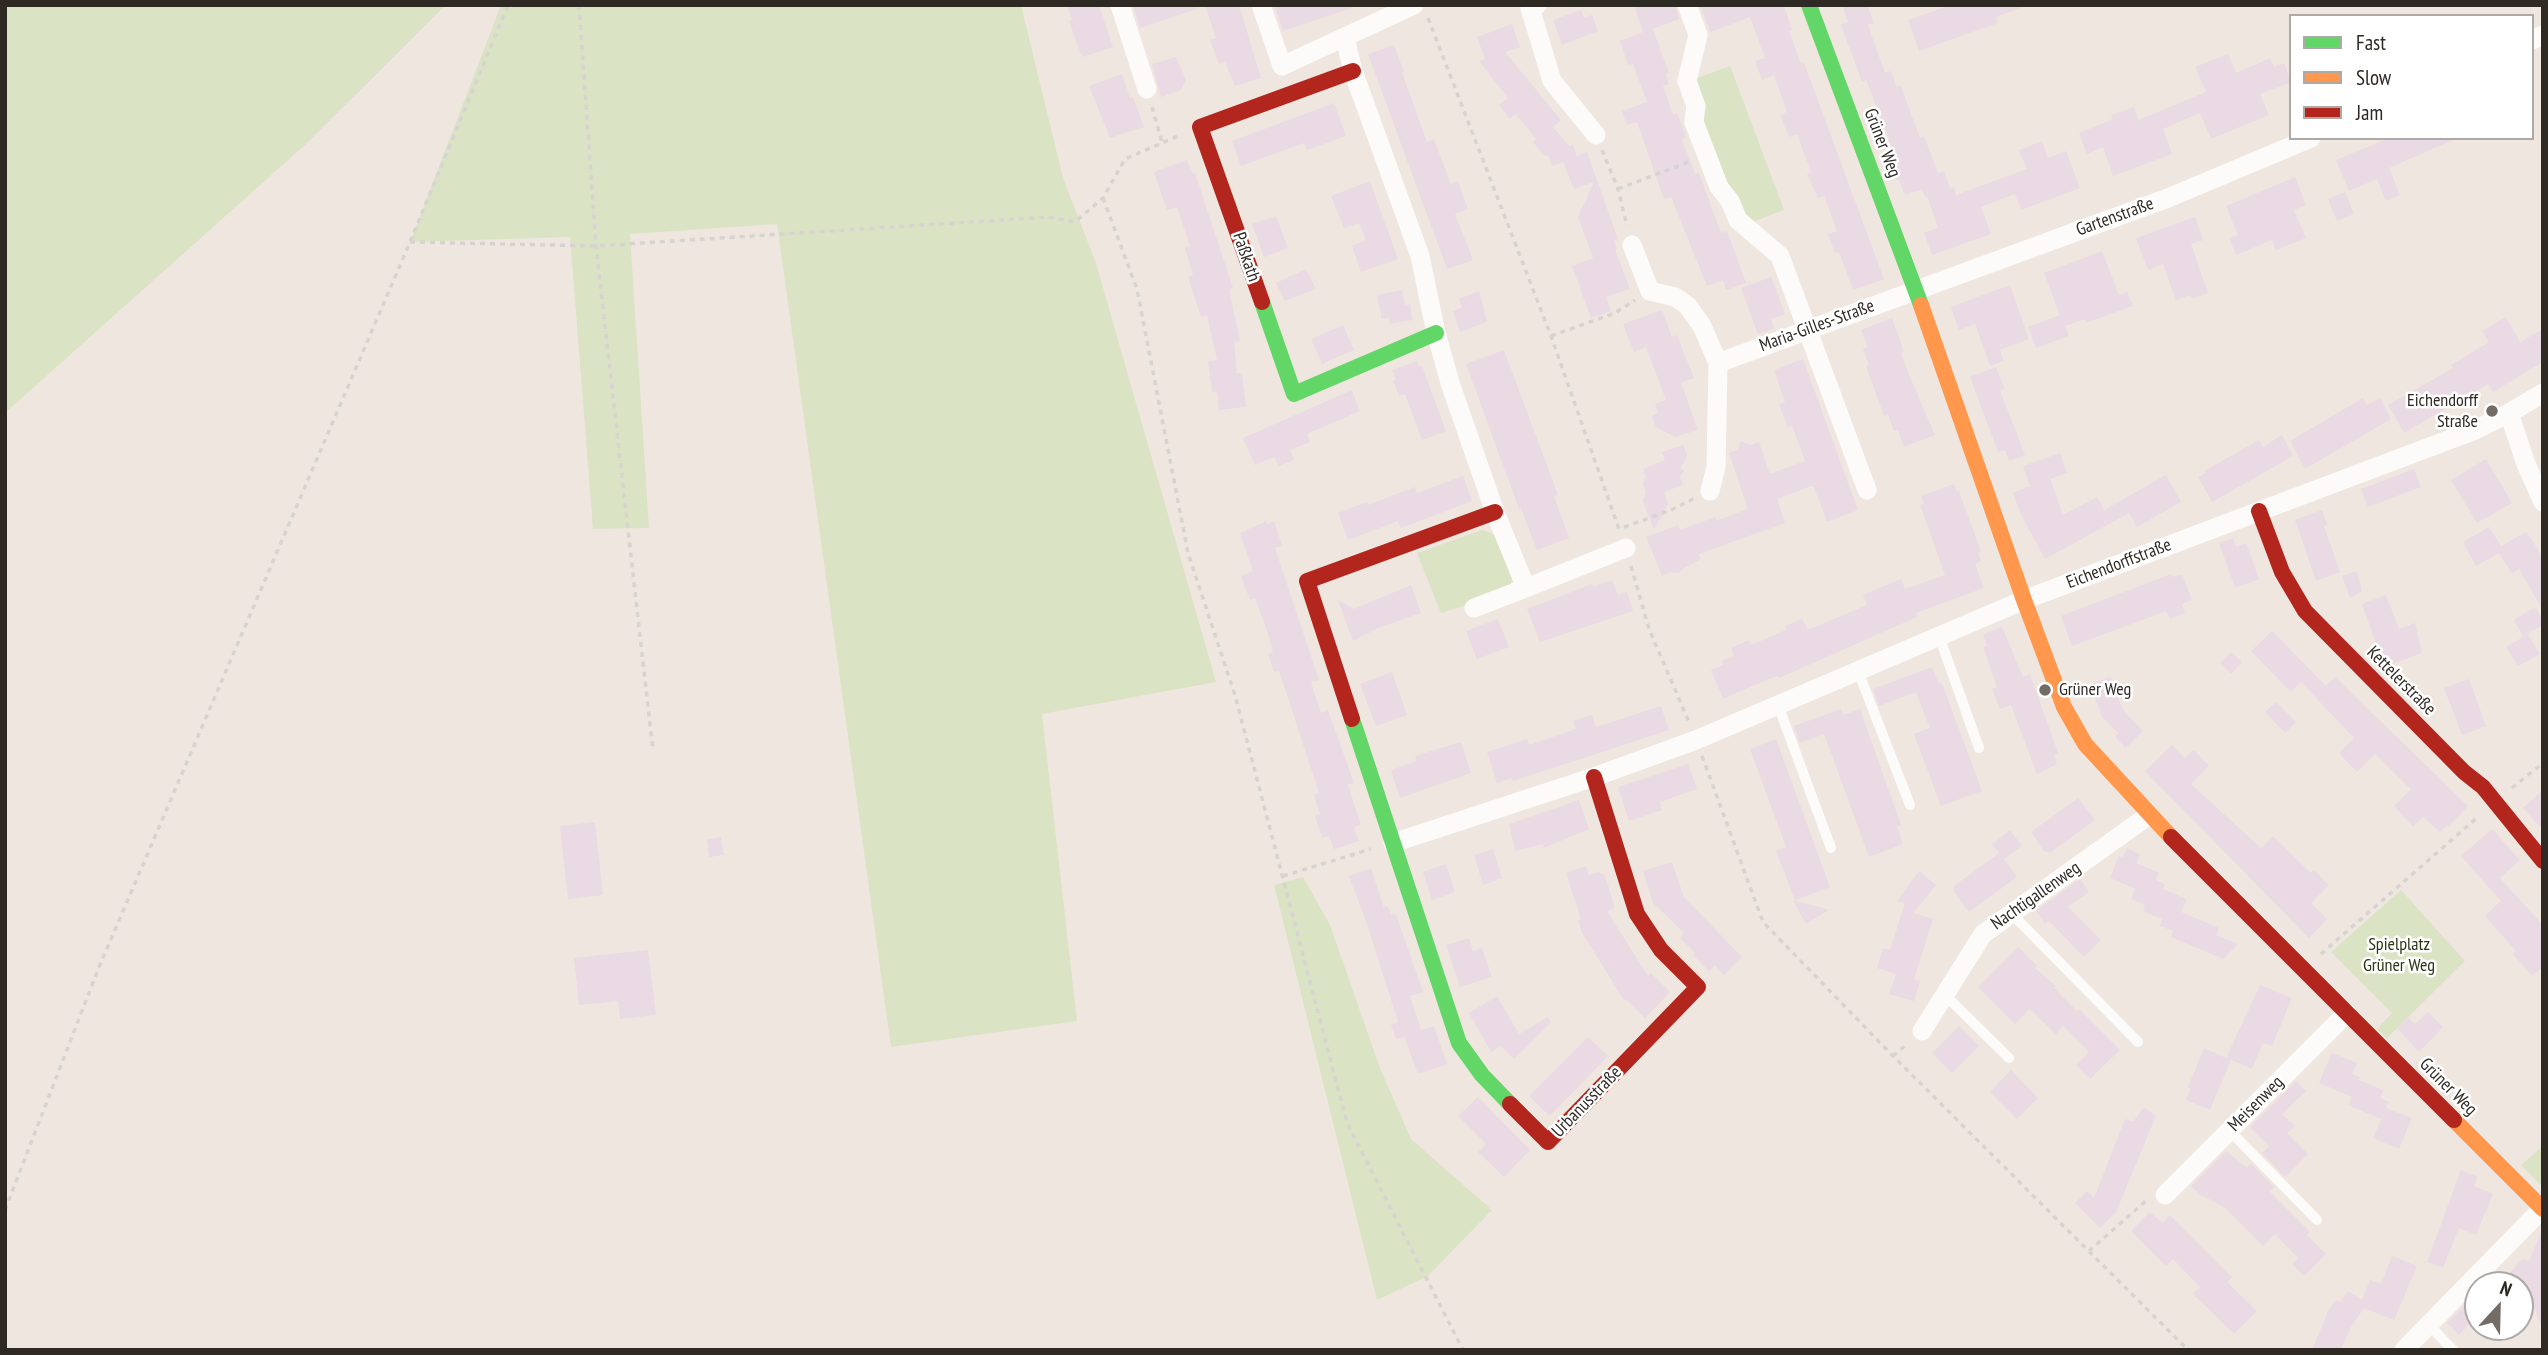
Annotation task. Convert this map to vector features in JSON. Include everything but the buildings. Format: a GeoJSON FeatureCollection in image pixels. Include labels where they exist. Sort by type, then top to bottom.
{"type":"FeatureCollection","features":[{"type":"Feature","properties":{"kind":"street"},"geometry":{"type":"LineString","coordinates":[[1120,5],[1147,89]]}},
{"type":"Feature","properties":{"kind":"street"},"geometry":{"type":"LineString","coordinates":[[1261,5],[1282,66],[1418,8]]}},
{"type":"Feature","properties":{"kind":"street"},"geometry":{"type":"LineString","coordinates":[[1537,5],[1530,8],[1552,81],[1596,135]]}},
{"type":"Feature","properties":{"kind":"street"},"geometry":{"type":"LineString","coordinates":[[1687,5],[1698,35],[1687,81],[1696,106],[1694,121],[1719,187],[1730,201],[1738,220],[1780,256],[1867,490]]}},
{"type":"Feature","properties":{"kind":"street","name":"Grüner Weg"},"geometry":{"type":"LineString","coordinates":[[1809,5],[1916,290],[2024,600],[2064,707],[2085,744],[2149,815],[2542,1209]]}},
{"type":"Feature","properties":{"kind":"street"},"geometry":{"type":"LineString","coordinates":[[1345,38],[1353,71],[1420,256],[1436,333],[1451,386],[1495,512],[1526,588]]}},
{"type":"Feature","properties":{"kind":"street","name":"Paßkath"},"geometry":{"type":"LineString","coordinates":[[1353,71],[1200,127],[1294,394],[1436,333]]}},
{"type":"Feature","properties":{"kind":"street","name":"Gartenstraße"},"geometry":{"type":"LineString","coordinates":[[1916,290],[2168,198],[2306,140]]}},
{"type":"Feature","properties":{"kind":"street"},"geometry":{"type":"LineString","coordinates":[[1632,245],[1650,291],[1675,297],[1688,306],[1702,326],[1718,363],[1716,467],[1710,491]]}},
{"type":"Feature","properties":{"kind":"street","name":"Maria-Gilles-Straße"},"geometry":{"type":"LineString","coordinates":[[1718,363],[1916,290]]}},
{"type":"Feature","properties":{"kind":"street","name":"Eichendorffstraße"},"geometry":{"type":"LineString","coordinates":[[1696,740],[2024,600],[2474,430],[2543,393]]}},
{"type":"Feature","properties":{"kind":"street"},"geometry":{"type":"LineString","coordinates":[[2509,413],[2526,464],[2543,502]]}},
{"type":"Feature","properties":{"kind":"street","name":"Kettelerstraße"},"geometry":{"type":"LineString","coordinates":[[2259,511],[2282,572],[2305,611],[2464,772],[2483,787],[2543,861]]}},
{"type":"Feature","properties":{"kind":"street","name":"Urbanusstraße"},"geometry":{"type":"LineString","coordinates":[[1495,512],[1307,581],[1459,1043],[1482,1075],[1548,1142],[1698,987],[1661,950],[1647,933],[1637,914],[1594,777]]}},
{"type":"Feature","properties":{"kind":"street"},"geometry":{"type":"LineString","coordinates":[[1475,608],[1626,548]]}},
{"type":"Feature","properties":{"kind":"street"},"geometry":{"type":"LineString","coordinates":[[1394,843],[1696,740]]}},
{"type":"Feature","properties":{"kind":"street","name":"Nachtigallenweg"},"geometry":{"type":"LineString","coordinates":[[1922,1031],[1983,933],[2149,815]]}},
{"type":"Feature","properties":{"kind":"street","name":"Meisenweg"},"geometry":{"type":"LineString","coordinates":[[2165,1195],[2347,1013]]}},
{"type":"Feature","properties":{"kind":"street"},"geometry":{"type":"LineString","coordinates":[[2404,1350],[2542,1209]]}},
{"type":"Feature","properties":{"kind":"lane"},"geometry":{"type":"LineString","coordinates":[[1939,636],[1979,748]]}},
{"type":"Feature","properties":{"kind":"lane"},"geometry":{"type":"LineString","coordinates":[[1858,671],[1909,805]]}},
{"type":"Feature","properties":{"kind":"lane"},"geometry":{"type":"LineString","coordinates":[[1778,705],[1831,848]]}},
{"type":"Feature","properties":{"kind":"lane"},"geometry":{"type":"LineString","coordinates":[[2011,913],[2138,1042]]}},
{"type":"Feature","properties":{"kind":"lane"},"geometry":{"type":"LineString","coordinates":[[1945,995],[2009,1058]]}},
{"type":"Feature","properties":{"kind":"lane"},"geometry":{"type":"LineString","coordinates":[[2230,1130],[2317,1220]]}},
{"type":"Feature","properties":{"kind":"lane"},"geometry":{"type":"LineString","coordinates":[[2429,1325],[2453,1350]]}},
{"type":"Feature","properties":{"kind":"path"},"geometry":{"type":"LineString","coordinates":[[5,1210],[99,967],[410,242],[508,5]]}},
{"type":"Feature","properties":{"kind":"path"},"geometry":{"type":"LineString","coordinates":[[579,5],[596,246],[653,751]]}},
{"type":"Feature","properties":{"kind":"path"},"geometry":{"type":"LineString","coordinates":[[1418,8],[1428,18],[1551,336],[1626,548],[1649,629],[1696,740],[1763,922],[1893,1056],[2188,1350]]}},
{"type":"Feature","properties":{"kind":"path"},"geometry":{"type":"LineString","coordinates":[[410,242],[596,246],[1048,216],[1075,222],[1103,198],[1125,159],[1162,142],[1147,89]]}},
{"type":"Feature","properties":{"kind":"path"},"geometry":{"type":"LineString","coordinates":[[1596,135],[1618,189],[1632,245]]}},
{"type":"Feature","properties":{"kind":"path"},"geometry":{"type":"LineString","coordinates":[[1618,189],[1707,155]]}},
{"type":"Feature","properties":{"kind":"path"},"geometry":{"type":"LineString","coordinates":[[1103,198],[1137,289],[1188,553],[1235,695],[1347,1123],[1463,1350]]}},
{"type":"Feature","properties":{"kind":"path"},"geometry":{"type":"LineString","coordinates":[[1551,336],[1615,313],[1650,291]]}},
{"type":"Feature","properties":{"kind":"path"},"geometry":{"type":"LineString","coordinates":[[1619,529],[1670,511],[1710,491]]}},
{"type":"Feature","properties":{"kind":"path"},"geometry":{"type":"LineString","coordinates":[[2305,970],[2377,903],[2543,762]]}},
{"type":"Feature","properties":{"kind":"path"},"geometry":{"type":"LineString","coordinates":[[1283,876],[1394,843]]}},
{"type":"Feature","properties":{"kind":"path"},"geometry":{"type":"LineString","coordinates":[[2089,1251],[2155,1192],[2165,1195]]}},
{"type":"Feature","properties":{"kind":"green space"},"geometry":{"type":"Polygon","coordinates":[[[5,5],[446,5],[305,145],[5,413],[5,5]]]}},
{"type":"Feature","properties":{"kind":"green space"},"geometry":{"type":"Polygon","coordinates":[[[501,5],[1021,5],[1063,178],[1096,263],[1216,682],[1042,714],[1077,1021],[891,1047],[777,224],[630,234],[649,528],[593,529],[570,237],[410,242],[501,5]]]}},
{"type":"Feature","properties":{"kind":"green space"},"geometry":{"type":"Polygon","coordinates":[[[1730,66],[1784,210],[1750,223],[1725,187],[1700,120],[1695,79],[1730,66]]]}},
{"type":"Feature","properties":{"kind":"green space"},"geometry":{"type":"Polygon","coordinates":[[[1482,530],[1499,536],[1513,575],[1511,583],[1506,590],[1494,596],[1441,613],[1417,553],[1482,530]]]}},
{"type":"Feature","properties":{"kind":"green space"},"geometry":{"type":"Polygon","coordinates":[[[1303,877],[1330,925],[1380,1068],[1411,1139],[1492,1210],[1428,1276],[1377,1300],[1274,885],[1303,877]]]}},
{"type":"Feature","properties":{"kind":"green space","name":"Spielplatz Grüner Weg"},"geometry":{"type":"Polygon","coordinates":[[[2401,890],[2465,961],[2387,1038],[2377,1029],[2392,1013],[2331,952],[2401,890]]]}},
{"type":"Feature","properties":{"kind":"green space"},"geometry":{"type":"Polygon","coordinates":[[[2543,1146],[2543,1187],[2521,1165],[2543,1146]]]}},
{"type":"Feature","properties":{"kind":"traffic: fast"},"geometry":{"type":"LineString","coordinates":[[1809,5],[1921,305]]}},
{"type":"Feature","properties":{"kind":"traffic: fast"},"geometry":{"type":"LineString","coordinates":[[1262,302],[1294,394],[1436,333]]}},
{"type":"Feature","properties":{"kind":"traffic: fast"},"geometry":{"type":"LineString","coordinates":[[1352,719],[1459,1043],[1482,1075],[1510,1104]]}},
{"type":"Feature","properties":{"kind":"traffic: slow"},"geometry":{"type":"LineString","coordinates":[[1921,305],[2064,707],[2085,744],[2171,837]]}},
{"type":"Feature","properties":{"kind":"traffic: slow"},"geometry":{"type":"LineString","coordinates":[[2454,1120],[2543,1209]]}},
{"type":"Feature","properties":{"kind":"traffic: jam"},"geometry":{"type":"LineString","coordinates":[[1262,302],[1200,127],[1353,71]]}},
{"type":"Feature","properties":{"kind":"traffic: jam"},"geometry":{"type":"LineString","coordinates":[[2259,511],[2282,572],[2305,611],[2464,772],[2483,787],[2543,861]]}},
{"type":"Feature","properties":{"kind":"traffic: jam"},"geometry":{"type":"LineString","coordinates":[[1352,719],[1307,581],[1495,512]]}},
{"type":"Feature","properties":{"kind":"traffic: jam"},"geometry":{"type":"LineString","coordinates":[[1510,1104],[1548,1142],[1698,987],[1661,950],[1637,914],[1594,777]]}},
{"type":"Feature","properties":{"kind":"traffic: jam"},"geometry":{"type":"LineString","coordinates":[[2171,837],[2454,1120]]}},
{"type":"Feature","properties":{"kind":"place","name":"Eichendorff Straße"},"geometry":{"type":"Point","coordinates":[2492,411]}},
{"type":"Feature","properties":{"kind":"place","name":"Grüner Weg"},"geometry":{"type":"Point","coordinates":[2045,690]}}]}
